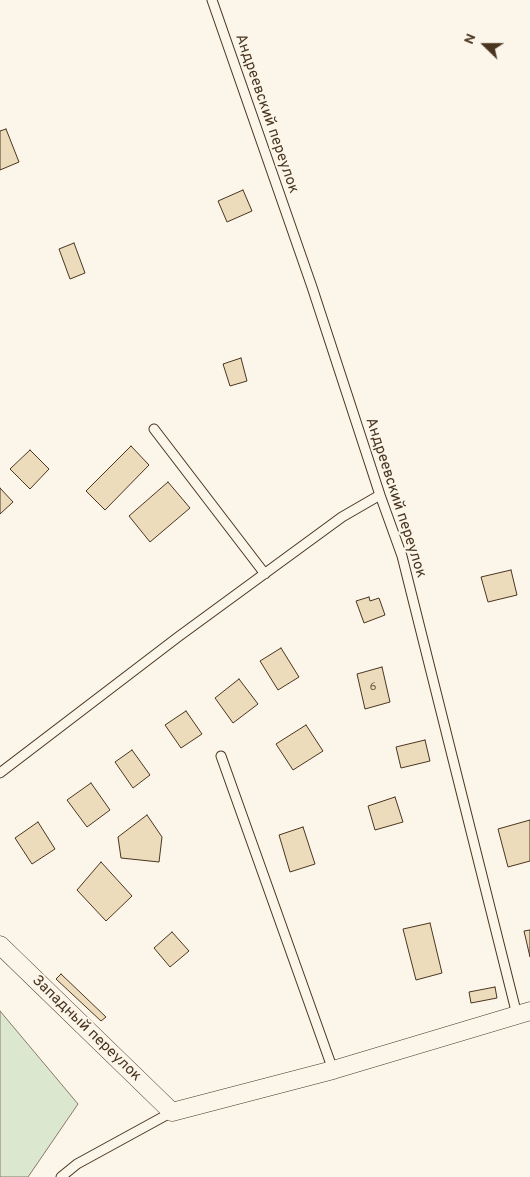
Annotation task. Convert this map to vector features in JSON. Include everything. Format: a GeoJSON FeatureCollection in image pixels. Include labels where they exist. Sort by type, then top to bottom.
{"type":"FeatureCollection","features":[{"type":"Feature","properties":{"kind":"street","name":"Западный переулок"},"geometry":{"type":"LineString","coordinates":[[0,945],[172,1112]]}},
{"type":"Feature","properties":{"kind":"street"},"geometry":{"type":"LineString","coordinates":[[172,1112],[333,1070],[524,1013]]}},
{"type":"Feature","properties":{"kind":"lane","name":"Андреевский переулок"},"geometry":{"type":"LineString","coordinates":[[212,0],[312,287],[380,495],[402,556],[524,1013]]}},
{"type":"Feature","properties":{"kind":"lane"},"geometry":{"type":"LineString","coordinates":[[154,429],[265,574]]}},
{"type":"Feature","properties":{"kind":"lane"},"geometry":{"type":"LineString","coordinates":[[0,773],[265,574],[342,518],[380,495]]}},
{"type":"Feature","properties":{"kind":"lane"},"geometry":{"type":"LineString","coordinates":[[221,756],[333,1070]]}},
{"type":"Feature","properties":{"kind":"lane"},"geometry":{"type":"LineString","coordinates":[[61,1177],[76,1164],[172,1112]]}},
{"type":"Feature","properties":{"kind":"green space"},"geometry":{"type":"Polygon","coordinates":[[[0,1011],[78,1104],[28,1177],[0,1177],[0,1011]]]}},
{"type":"Feature","properties":{"kind":"building"},"geometry":{"type":"Polygon","coordinates":[[[6,129],[19,162],[0,170],[0,131],[6,129]]]}},
{"type":"Feature","properties":{"kind":"building"},"geometry":{"type":"Polygon","coordinates":[[[243,190],[252,211],[227,222],[218,201],[243,190]]]}},
{"type":"Feature","properties":{"kind":"building"},"geometry":{"type":"Polygon","coordinates":[[[74,243],[85,273],[70,279],[59,249],[74,243]]]}},
{"type":"Feature","properties":{"kind":"building"},"geometry":{"type":"Polygon","coordinates":[[[241,358],[247,381],[230,386],[223,364],[241,358]]]}},
{"type":"Feature","properties":{"kind":"building"},"geometry":{"type":"Polygon","coordinates":[[[131,446],[149,465],[105,510],[86,491],[131,446]]]}},
{"type":"Feature","properties":{"kind":"building"},"geometry":{"type":"Polygon","coordinates":[[[30,450],[49,469],[30,489],[10,469],[30,450]]]}},
{"type":"Feature","properties":{"kind":"building"},"geometry":{"type":"Polygon","coordinates":[[[168,482],[190,508],[150,542],[129,516],[168,482]]]}},
{"type":"Feature","properties":{"kind":"building"},"geometry":{"type":"Polygon","coordinates":[[[0,488],[13,502],[0,514],[0,488]]]}},
{"type":"Feature","properties":{"kind":"building"},"geometry":{"type":"Polygon","coordinates":[[[511,570],[517,595],[488,602],[481,577],[511,570]]]}},
{"type":"Feature","properties":{"kind":"building"},"geometry":{"type":"Polygon","coordinates":[[[369,597],[370,601],[379,598],[385,615],[364,623],[356,601],[369,597]]]}},
{"type":"Feature","properties":{"kind":"building"},"geometry":{"type":"Polygon","coordinates":[[[281,648],[299,677],[278,690],[260,661],[281,648]]]}},
{"type":"Feature","properties":{"kind":"building"},"geometry":{"type":"Polygon","coordinates":[[[382,667],[390,702],[365,709],[357,674],[382,667]]]}},
{"type":"Feature","properties":{"kind":"building"},"geometry":{"type":"Polygon","coordinates":[[[239,679],[258,704],[233,723],[215,698],[239,679]]]}},
{"type":"Feature","properties":{"kind":"building"},"geometry":{"type":"Polygon","coordinates":[[[186,711],[202,734],[181,748],[165,725],[186,711]]]}},
{"type":"Feature","properties":{"kind":"building"},"geometry":{"type":"Polygon","coordinates":[[[306,725],[323,751],[293,770],[276,744],[306,725]]]}},
{"type":"Feature","properties":{"kind":"building"},"geometry":{"type":"Polygon","coordinates":[[[425,740],[430,761],[401,768],[396,747],[425,740]]]}},
{"type":"Feature","properties":{"kind":"building"},"geometry":{"type":"Polygon","coordinates":[[[132,750],[150,775],[133,788],[115,762],[132,750]]]}},
{"type":"Feature","properties":{"kind":"building"},"geometry":{"type":"Polygon","coordinates":[[[91,783],[110,810],[87,827],[67,800],[91,783]]]}},
{"type":"Feature","properties":{"kind":"building"},"geometry":{"type":"Polygon","coordinates":[[[395,797],[403,822],[375,830],[368,806],[395,797]]]}},
{"type":"Feature","properties":{"kind":"building"},"geometry":{"type":"Polygon","coordinates":[[[147,815],[162,837],[159,862],[121,858],[118,837],[147,815]]]}},
{"type":"Feature","properties":{"kind":"building"},"geometry":{"type":"Polygon","coordinates":[[[530,820],[530,861],[508,867],[498,829],[530,820]]]}},
{"type":"Feature","properties":{"kind":"building"},"geometry":{"type":"Polygon","coordinates":[[[38,822],[55,849],[32,864],[15,838],[38,822]]]}},
{"type":"Feature","properties":{"kind":"building"},"geometry":{"type":"Polygon","coordinates":[[[303,827],[315,864],[290,872],[279,835],[303,827]]]}},
{"type":"Feature","properties":{"kind":"building"},"geometry":{"type":"Polygon","coordinates":[[[101,862],[132,896],[106,921],[77,890],[101,862]]]}},
{"type":"Feature","properties":{"kind":"building"},"geometry":{"type":"Polygon","coordinates":[[[430,923],[442,973],[416,980],[403,929],[430,923]]]}},
{"type":"Feature","properties":{"kind":"building"},"geometry":{"type":"Polygon","coordinates":[[[530,930],[530,957],[524,931],[530,930]]]}},
{"type":"Feature","properties":{"kind":"building"},"geometry":{"type":"Polygon","coordinates":[[[172,932],[189,951],[170,967],[154,948],[172,932]]]}},
{"type":"Feature","properties":{"kind":"building"},"geometry":{"type":"Polygon","coordinates":[[[61,974],[106,1017],[101,1021],[56,979],[61,974]]]}},
{"type":"Feature","properties":{"kind":"building"},"geometry":{"type":"Polygon","coordinates":[[[495,987],[497,998],[471,1003],[469,992],[495,987]]]}}]}
